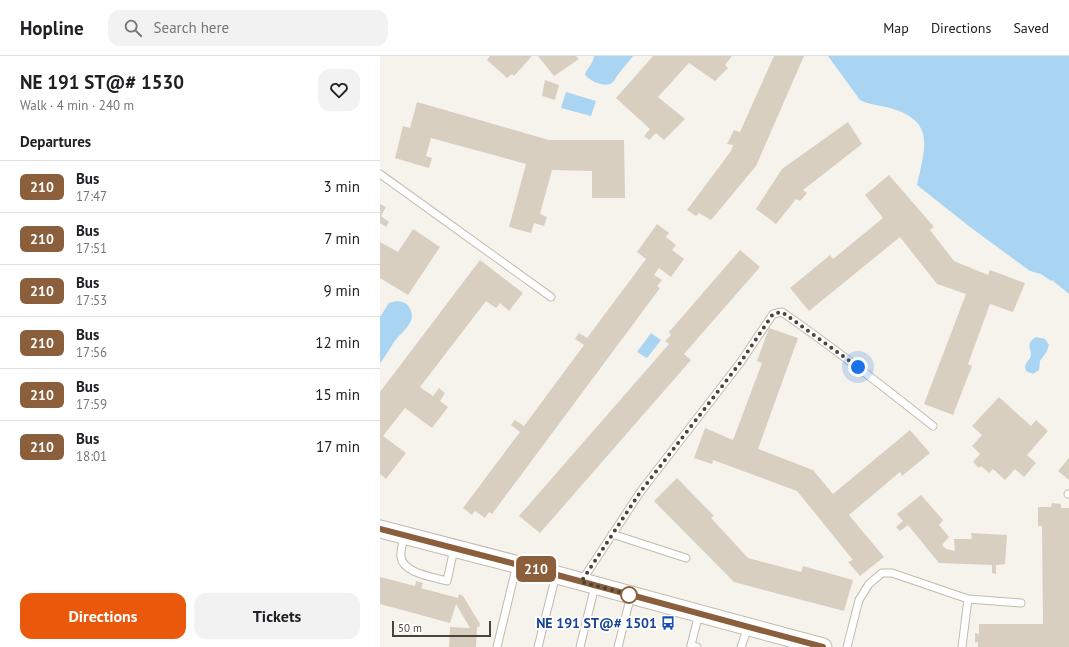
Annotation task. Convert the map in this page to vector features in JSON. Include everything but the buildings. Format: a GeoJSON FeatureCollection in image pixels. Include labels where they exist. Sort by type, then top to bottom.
{"type":"FeatureCollection","features":[{"type":"Feature","properties":{"kind":"street"},"geometry":{"type":"LineString","coordinates":[[380,529],[517,564],[813,646]]}},
{"type":"Feature","properties":{"kind":"lane"},"geometry":{"type":"LineString","coordinates":[[380,174],[551,296]]}},
{"type":"Feature","properties":{"kind":"lane"},"geometry":{"type":"LineString","coordinates":[[580,647],[588,584],[612,534],[641,491],[740,363],[773,314],[782,312],[858,367],[934,426]]}},
{"type":"Feature","properties":{"kind":"lane"},"geometry":{"type":"LineString","coordinates":[[612,534],[686,558]]}},
{"type":"Feature","properties":{"kind":"lane"},"geometry":{"type":"LineString","coordinates":[[405,535],[401,555],[402,562],[409,569],[427,576],[447,580],[455,548]]}},
{"type":"Feature","properties":{"kind":"lane"},"geometry":{"type":"LineString","coordinates":[[497,647],[517,564]]}},
{"type":"Feature","properties":{"kind":"lane"},"geometry":{"type":"LineString","coordinates":[[847,647],[859,600],[869,584],[882,573],[892,573],[968,599],[1021,603]]}},
{"type":"Feature","properties":{"kind":"lane"},"geometry":{"type":"LineString","coordinates":[[538,647],[556,575]]}},
{"type":"Feature","properties":{"kind":"lane"},"geometry":{"type":"LineString","coordinates":[[618,647],[631,595]]}},
{"type":"Feature","properties":{"kind":"lane"},"geometry":{"type":"LineString","coordinates":[[962,647],[968,599]]}},
{"type":"Feature","properties":{"kind":"lane"},"geometry":{"type":"LineString","coordinates":[[697,647],[691,646],[699,614]]}},
{"type":"Feature","properties":{"kind":"lane"},"geometry":{"type":"LineString","coordinates":[[741,647],[748,627]]}},
{"type":"Feature","properties":{"kind":"water"},"geometry":{"type":"Polygon","coordinates":[[[594,56],[633,56],[614,81],[606,85],[592,81],[585,75],[594,56]]]}},
{"type":"Feature","properties":{"kind":"water"},"geometry":{"type":"Polygon","coordinates":[[[828,56],[1069,56],[1069,294],[1052,280],[1051,281],[1041,274],[1030,271],[970,227],[917,185],[924,148],[924,138],[921,128],[915,120],[905,114],[890,108],[860,100],[828,56]]]}},
{"type":"Feature","properties":{"kind":"water"},"geometry":{"type":"Polygon","coordinates":[[[566,92],[596,101],[591,116],[561,108],[566,92]]]}},
{"type":"Feature","properties":{"kind":"water"},"geometry":{"type":"Polygon","coordinates":[[[397,301],[404,302],[409,306],[412,319],[380,363],[380,317],[389,303],[397,301]]]}},
{"type":"Feature","properties":{"kind":"water"},"geometry":{"type":"Polygon","coordinates":[[[651,333],[661,340],[647,358],[637,352],[651,333]]]}},
{"type":"Feature","properties":{"kind":"water"},"geometry":{"type":"Polygon","coordinates":[[[1036,337],[1045,339],[1049,345],[1040,361],[1039,370],[1033,374],[1026,371],[1025,367],[1031,355],[1029,345],[1036,337]]]}},
{"type":"Feature","properties":{"kind":"bus line","name":"210"},"geometry":{"type":"LineString","coordinates":[[380,529],[823,647]]}},
{"type":"Feature","properties":{"kind":"place","name":"NE 191 ST@# 1501"},"geometry":{"type":"Point","coordinates":[668,623]}},
{"type":"Feature","properties":{"kind":"route"},"geometry":{"type":"LineString","coordinates":[[629,595],[631,595],[581,582],[641,491],[740,363],[773,314],[782,312],[858,367]]}}]}
